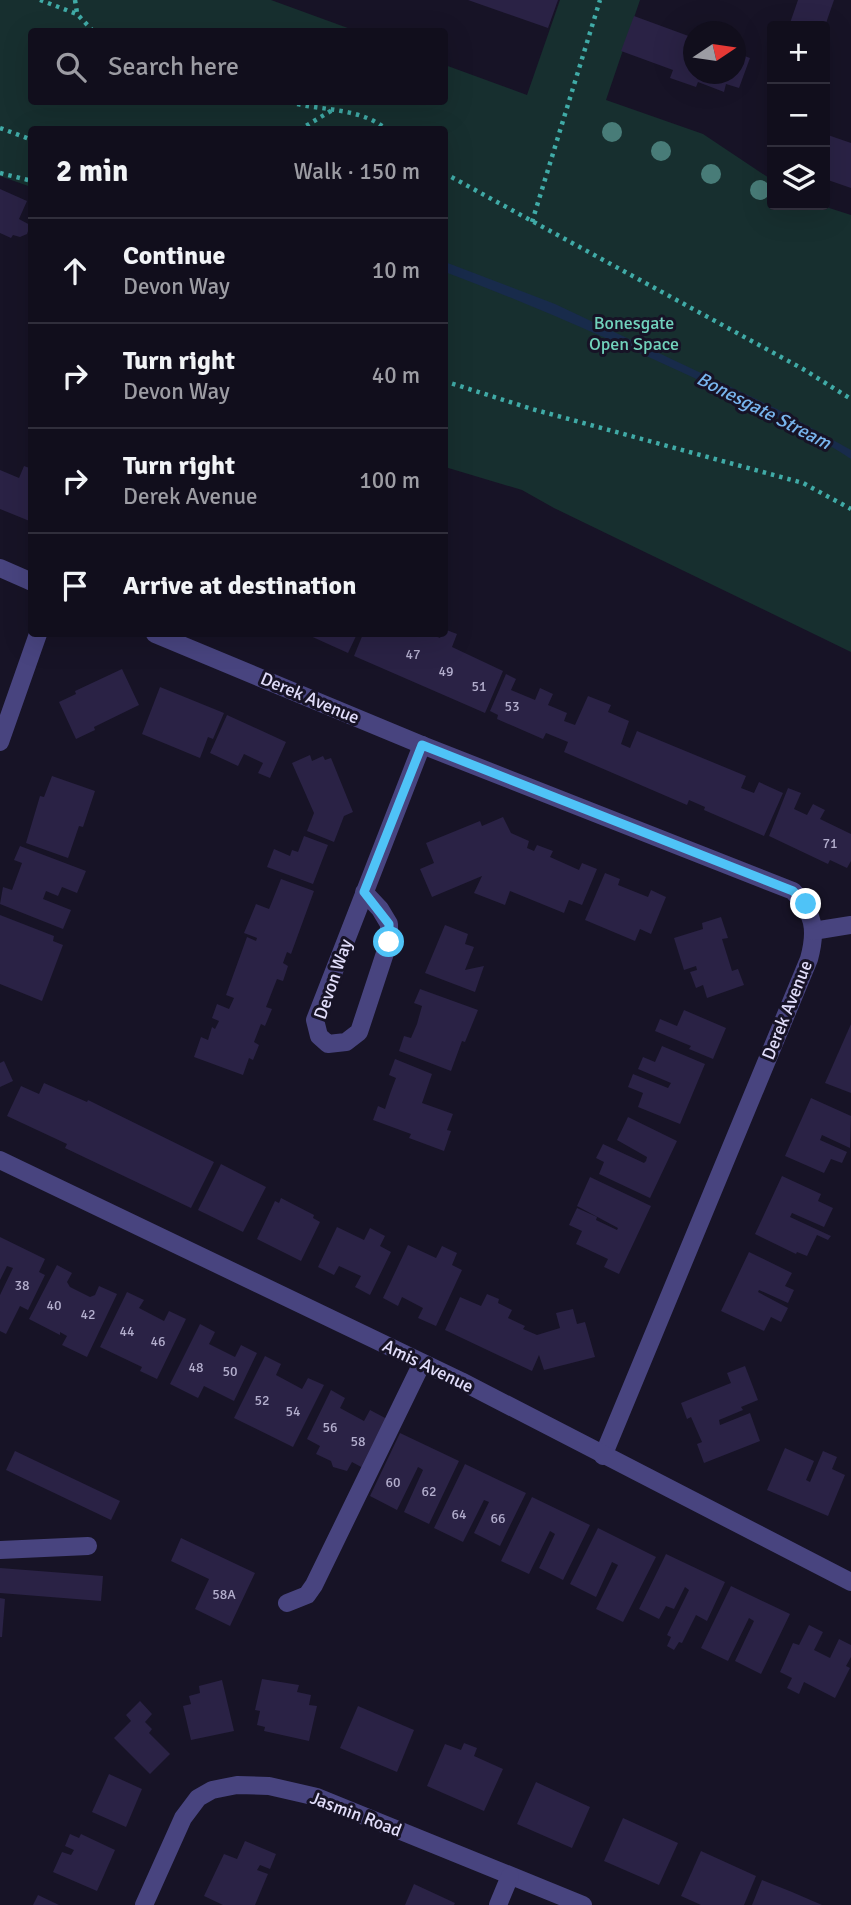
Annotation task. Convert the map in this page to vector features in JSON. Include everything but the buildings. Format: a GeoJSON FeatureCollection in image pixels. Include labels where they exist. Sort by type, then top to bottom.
{"type":"FeatureCollection","features":[{"type":"Feature","properties":{"kind":"street"},"geometry":{"type":"LineString","coordinates":[[0,568],[28,580]]}},
{"type":"Feature","properties":{"kind":"street"},"geometry":{"type":"LineString","coordinates":[[0,743],[37,637]]}},
{"type":"Feature","properties":{"kind":"street","name":"Derek Avenue"},"geometry":{"type":"LineString","coordinates":[[162,637],[422,745],[793,891],[806,904],[814,941],[809,959],[603,1456]]}},
{"type":"Feature","properties":{"kind":"street","name":"Devon Way"},"geometry":{"type":"LineString","coordinates":[[364,892],[389,924],[389,942],[359,1032],[346,1042],[328,1044],[319,1036],[315,1020],[364,892],[422,745]]}},
{"type":"Feature","properties":{"kind":"street"},"geometry":{"type":"LineString","coordinates":[[813,931],[851,925]]}},
{"type":"Feature","properties":{"kind":"street","name":"Amis Avenue"},"geometry":{"type":"LineString","coordinates":[[0,1160],[422,1363],[851,1582]]}},
{"type":"Feature","properties":{"kind":"street"},"geometry":{"type":"LineString","coordinates":[[287,1603],[307,1595],[314,1585],[422,1363]]}},
{"type":"Feature","properties":{"kind":"street"},"geometry":{"type":"LineString","coordinates":[[0,1550],[88,1546]]}},
{"type":"Feature","properties":{"kind":"street","name":"Jasmin Road"},"geometry":{"type":"LineString","coordinates":[[144,1905],[183,1818],[198,1798],[212,1790],[237,1785],[269,1786],[317,1797],[583,1905]]}},
{"type":"Feature","properties":{"kind":"street"},"geometry":{"type":"LineString","coordinates":[[498,1905],[510,1876]]}},
{"type":"Feature","properties":{"kind":"path"},"geometry":{"type":"LineString","coordinates":[[40,0],[77,14],[90,28]]}},
{"type":"Feature","properties":{"kind":"path"},"geometry":{"type":"LineString","coordinates":[[75,0],[77,14]]}},
{"type":"Feature","properties":{"kind":"path"},"geometry":{"type":"LineString","coordinates":[[532,222],[600,0]]}},
{"type":"Feature","properties":{"kind":"path"},"geometry":{"type":"LineString","coordinates":[[300,105],[334,108],[382,126]]}},
{"type":"Feature","properties":{"kind":"path"},"geometry":{"type":"LineString","coordinates":[[305,126],[334,108]]}},
{"type":"Feature","properties":{"kind":"path"},"geometry":{"type":"LineString","coordinates":[[0,128],[28,138]]}},
{"type":"Feature","properties":{"kind":"path"},"geometry":{"type":"LineString","coordinates":[[0,173],[28,180]]}},
{"type":"Feature","properties":{"kind":"path"},"geometry":{"type":"LineString","coordinates":[[448,175],[803,369],[851,399]]}},
{"type":"Feature","properties":{"kind":"path"},"geometry":{"type":"LineString","coordinates":[[448,382],[532,409],[803,483],[851,509]]}},
{"type":"Feature","properties":{"kind":"green space","name":"Bonesgate Open Space"},"geometry":{"type":"Polygon","coordinates":[[[0,0],[271,0],[348,28],[28,28],[28,105],[448,105],[448,66],[527,95],[560,0],[640,0],[606,100],[703,134],[767,177],[767,210],[830,208],[851,215],[851,652],[522,490],[448,468],[448,126],[28,126],[28,186],[0,176],[0,0]]]}},
{"type":"Feature","properties":{"kind":"water","name":"Bonesgate Stream"},"geometry":{"type":"Polygon","coordinates":[[[448,263],[555,304],[777,409],[851,450],[851,459],[752,405],[507,296],[448,273],[448,263]]]}},
{"type":"Feature","properties":{"kind":"route"},"geometry":{"type":"LineString","coordinates":[[389,942],[389,924],[380,909],[364,892],[422,745],[793,891],[806,904]]}}]}
